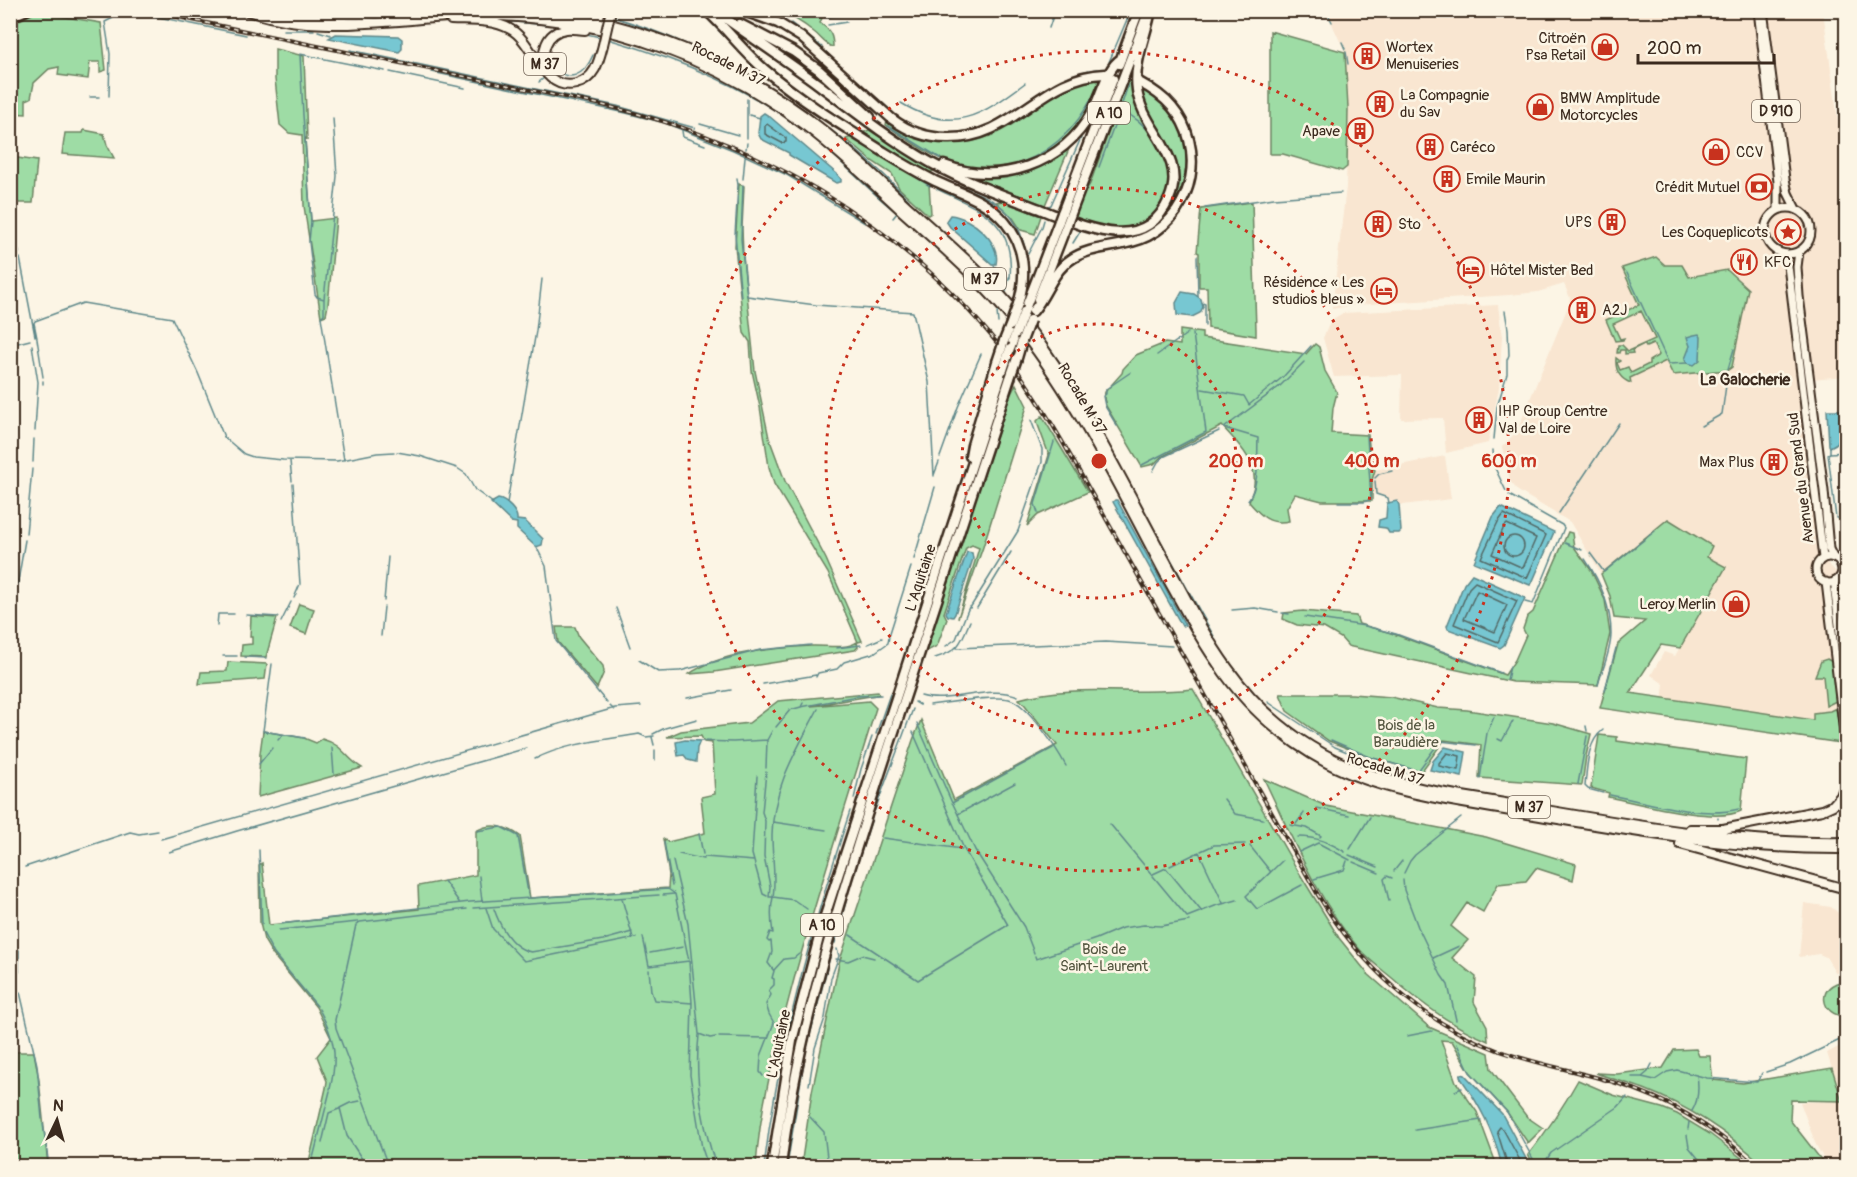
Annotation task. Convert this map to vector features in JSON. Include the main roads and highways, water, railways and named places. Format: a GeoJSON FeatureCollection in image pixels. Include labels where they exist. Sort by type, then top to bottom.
{"type":"FeatureCollection","features":[{"type":"Feature","properties":{"kind":"highway","name":"Rocade M 37"},"geometry":{"type":"LineString","coordinates":[[244,10],[287,21],[328,24],[421,14]]}},
{"type":"Feature","properties":{"kind":"highway","name":"Rocade M 37"},"geometry":{"type":"LineString","coordinates":[[271,10],[307,16],[337,17],[421,14],[510,16],[554,20],[602,29],[649,43],[698,62],[745,86],[782,109],[835,150],[986,289],[1032,344],[1061,387],[1212,651],[1238,686],[1269,715],[1306,743],[1338,761],[1374,776],[1442,792],[1651,831],[1744,846],[1846,849]]}},
{"type":"Feature","properties":{"kind":"highway","name":"Rocade M 37"},"geometry":{"type":"LineString","coordinates":[[532,10],[582,18],[676,45],[725,67],[764,89],[804,116],[854,157],[991,284],[1037,339],[1067,383],[1212,651]]}},
{"type":"Feature","properties":{"kind":"highway","name":"M 37"},"geometry":{"type":"LineString","coordinates":[[579,10],[625,24],[630,30]]}},
{"type":"Feature","properties":{"kind":"highway","name":"M 37"},"geometry":{"type":"LineString","coordinates":[[421,14],[483,22],[509,28],[524,40],[549,77],[565,84],[575,84],[590,76],[597,67],[609,10]]}},
{"type":"Feature","properties":{"kind":"highway"},"geometry":{"type":"LineString","coordinates":[[706,10],[750,57],[792,91],[898,161],[936,182],[979,201],[998,214],[1015,236],[1021,254],[1023,282],[972,445],[967,480]]}},
{"type":"Feature","properties":{"kind":"highway"},"geometry":{"type":"LineString","coordinates":[[714,10],[899,143],[935,165],[981,187],[1085,226],[1118,233],[1140,229],[1154,220],[1165,207],[1173,188],[1171,160],[1143,110],[1137,91],[1136,69],[1150,10]]}},
{"type":"Feature","properties":{"kind":"highway"},"geometry":{"type":"LineString","coordinates":[[719,10],[807,61],[835,82],[880,125],[909,146],[946,166],[975,172],[1003,172],[1024,168],[1061,149],[1078,133],[1088,118],[1114,63],[1120,59]]}},
{"type":"Feature","properties":{"kind":"highway"},"geometry":{"type":"LineString","coordinates":[[741,10],[772,20],[793,31],[892,119],[908,129],[933,137],[963,138],[984,133],[1002,124],[1063,83],[1086,75],[1105,74]]}},
{"type":"Feature","properties":{"kind":"highway","name":"L'Aquitaine"},"geometry":{"type":"LineString","coordinates":[[772,1167],[785,1076],[809,973],[844,854],[1017,358],[1029,315],[1139,10]]}},
{"type":"Feature","properties":{"kind":"highway","name":"L'Aquitaine"},"geometry":{"type":"LineString","coordinates":[[1064,218],[1150,10]]}},
{"type":"Feature","properties":{"kind":"highway","name":"M 37"},"geometry":{"type":"LineString","coordinates":[[601,44],[587,73],[579,78],[560,79],[549,70],[544,62],[545,46],[555,33],[568,29],[602,29]]}},
{"type":"Feature","properties":{"kind":"highway"},"geometry":{"type":"LineString","coordinates":[[1029,315],[1043,300],[1056,274],[1067,261],[1087,252],[1134,242],[1154,233],[1174,214],[1186,195],[1192,167],[1187,132],[1166,100],[1134,79]]}},
{"type":"Feature","properties":{"kind":"highway","name":"L'Aquitaine"},"geometry":{"type":"LineString","coordinates":[[913,659],[1003,370],[1016,333],[1029,315]]}},
{"type":"Feature","properties":{"kind":"highway","name":"L'Aquitaine"},"geometry":{"type":"LineString","coordinates":[[781,1167],[796,1069],[818,975],[903,689]]}},
{"type":"Feature","properties":{"kind":"highway"},"geometry":{"type":"LineString","coordinates":[[1841,796],[1833,805],[1822,810],[1742,826],[1710,830],[1657,825],[1651,831],[1657,839],[1706,850],[1846,889]]}},
{"type":"Feature","properties":{"kind":"highway","name":"Rocade M 37"},"geometry":{"type":"LineString","coordinates":[[1651,831],[1744,839],[1846,842]]}},
{"type":"Feature","properties":{"kind":"main road","name":"D 910"},"geometry":{"type":"LineString","coordinates":[[1758,10],[1773,136],[1779,198],[1778,210]]}},
{"type":"Feature","properties":{"kind":"main road","name":"D 910"},"geometry":{"type":"LineString","coordinates":[[1763,10],[1785,179],[1788,193],[1796,209]]}},
{"type":"Feature","properties":{"kind":"main road"},"geometry":{"type":"LineString","coordinates":[[1787,207],[1796,209],[1806,216],[1811,231],[1809,241],[1799,251],[1790,254],[1780,253],[1769,245],[1764,232],[1768,219],[1778,210],[1787,207]]}},
{"type":"Feature","properties":{"kind":"main road","name":"Avenue du Grand Sud"},"geometry":{"type":"LineString","coordinates":[[1799,251],[1797,267],[1799,296],[1824,491],[1829,549],[1833,557]]}},
{"type":"Feature","properties":{"kind":"main road","name":"Avenue du Grand Sud"},"geometry":{"type":"LineString","coordinates":[[1780,253],[1788,266],[1823,558]]}},
{"type":"Feature","properties":{"kind":"main road"},"geometry":{"type":"LineString","coordinates":[[1833,557],[1840,563],[1842,569],[1835,581],[1826,582],[1816,573],[1817,566],[1823,558],[1833,557]]}},
{"type":"Feature","properties":{"kind":"main road"},"geometry":{"type":"LineString","coordinates":[[1835,581],[1846,680]]}},
{"type":"Feature","properties":{"kind":"main road"},"geometry":{"type":"LineString","coordinates":[[1826,582],[1846,748]]}},
{"type":"Feature","properties":{"kind":"main road"},"geometry":{"type":"LineString","coordinates":[[1846,785],[1841,796],[1846,810]]}},
{"type":"Feature","properties":{"kind":"water"},"geometry":{"type":"Polygon","coordinates":[[[336,34],[398,36],[402,39],[402,49],[399,52],[329,38],[336,34]]]}},
{"type":"Feature","properties":{"kind":"water"},"geometry":{"type":"Polygon","coordinates":[[[764,113],[837,174],[841,182],[836,183],[789,153],[761,139],[758,133],[760,116],[764,113]]]}},
{"type":"Feature","properties":{"kind":"water"},"geometry":{"type":"Polygon","coordinates":[[[950,215],[967,220],[983,232],[994,247],[996,264],[992,264],[950,227],[946,221],[950,215]]]}},
{"type":"Feature","properties":{"kind":"water"},"geometry":{"type":"Polygon","coordinates":[[[1182,292],[1194,294],[1201,299],[1203,307],[1200,313],[1192,317],[1177,315],[1176,303],[1182,292]]]}},
{"type":"Feature","properties":{"kind":"water"},"geometry":{"type":"Polygon","coordinates":[[[1699,334],[1701,337],[1700,360],[1694,365],[1687,363],[1685,359],[1690,346],[1687,337],[1699,334]]]}},
{"type":"Feature","properties":{"kind":"water"},"geometry":{"type":"Polygon","coordinates":[[[1827,410],[1842,410],[1844,421],[1843,436],[1830,447],[1829,445],[1827,410]]]}},
{"type":"Feature","properties":{"kind":"water"},"geometry":{"type":"Polygon","coordinates":[[[498,499],[511,507],[516,513],[517,520],[525,521],[543,539],[542,545],[536,547],[517,529],[517,523],[511,522],[491,503],[498,499]]]}},
{"type":"Feature","properties":{"kind":"water"},"geometry":{"type":"Polygon","coordinates":[[[1115,500],[1185,625],[1182,626],[1113,502],[1115,500]]]}},
{"type":"Feature","properties":{"kind":"water"},"geometry":{"type":"Polygon","coordinates":[[[1397,501],[1401,531],[1389,533],[1386,528],[1378,527],[1379,520],[1386,518],[1387,503],[1397,501]]]}},
{"type":"Feature","properties":{"kind":"water"},"geometry":{"type":"Polygon","coordinates":[[[1501,507],[1554,532],[1530,585],[1474,562],[1493,517],[1501,507]]]}},
{"type":"Feature","properties":{"kind":"water"},"geometry":{"type":"Polygon","coordinates":[[[967,552],[972,553],[973,559],[955,614],[953,617],[948,616],[946,613],[967,552]]]}},
{"type":"Feature","properties":{"kind":"water"},"geometry":{"type":"Polygon","coordinates":[[[1472,574],[1525,598],[1504,645],[1500,648],[1448,629],[1447,626],[1464,584],[1472,574]]]}},
{"type":"Feature","properties":{"kind":"water"},"geometry":{"type":"Polygon","coordinates":[[[700,741],[696,762],[688,760],[684,755],[678,756],[676,742],[700,741]]]}},
{"type":"Feature","properties":{"kind":"water"},"geometry":{"type":"Polygon","coordinates":[[[1445,747],[1466,752],[1462,777],[1430,770],[1433,761],[1445,747]]]}},
{"type":"Feature","properties":{"kind":"water"},"geometry":{"type":"Polygon","coordinates":[[[1461,1074],[1465,1075],[1502,1114],[1530,1166],[1502,1166],[1490,1130],[1474,1098],[1460,1077],[1461,1074]]]}},
{"type":"Feature","properties":{"kind":"waterway"},"geometry":{"type":"LineString","coordinates":[[10,23],[37,10]]}},
{"type":"Feature","properties":{"kind":"waterway"},"geometry":{"type":"LineString","coordinates":[[52,10],[68,16]]}},
{"type":"Feature","properties":{"kind":"waterway"},"geometry":{"type":"LineString","coordinates":[[699,10],[748,61]]}},
{"type":"Feature","properties":{"kind":"waterway"},"geometry":{"type":"LineString","coordinates":[[763,10],[787,19]]}},
{"type":"Feature","properties":{"kind":"waterway"},"geometry":{"type":"LineString","coordinates":[[817,10],[826,17],[847,15]]}},
{"type":"Feature","properties":{"kind":"waterway"},"geometry":{"type":"LineString","coordinates":[[1049,28],[1055,10]]}},
{"type":"Feature","properties":{"kind":"waterway"},"geometry":{"type":"LineString","coordinates":[[1109,62],[1131,10]]}},
{"type":"Feature","properties":{"kind":"waterway"},"geometry":{"type":"LineString","coordinates":[[1326,10],[1332,22]]}},
{"type":"Feature","properties":{"kind":"waterway"},"geometry":{"type":"LineString","coordinates":[[129,11],[246,35]]}},
{"type":"Feature","properties":{"kind":"waterway"},"geometry":{"type":"LineString","coordinates":[[728,11],[744,15]]}},
{"type":"Feature","properties":{"kind":"waterway"},"geometry":{"type":"LineString","coordinates":[[611,16],[649,29],[721,60],[787,98],[849,144],[884,174],[909,200]]}},
{"type":"Feature","properties":{"kind":"waterway"},"geometry":{"type":"LineString","coordinates":[[109,96],[110,54],[105,22],[113,18]]}},
{"type":"Feature","properties":{"kind":"waterway"},"geometry":{"type":"LineString","coordinates":[[503,21],[549,25]]}},
{"type":"Feature","properties":{"kind":"waterway"},"geometry":{"type":"LineString","coordinates":[[828,25],[847,22]]}},
{"type":"Feature","properties":{"kind":"waterway"},"geometry":{"type":"LineString","coordinates":[[791,23],[822,47]]}},
{"type":"Feature","properties":{"kind":"waterway"},"geometry":{"type":"LineString","coordinates":[[283,30],[314,30]]}},
{"type":"Feature","properties":{"kind":"waterway"},"geometry":{"type":"LineString","coordinates":[[318,31],[331,35]]}},
{"type":"Feature","properties":{"kind":"waterway"},"geometry":{"type":"LineString","coordinates":[[549,47],[553,40],[564,34],[578,33],[600,37]]}},
{"type":"Feature","properties":{"kind":"waterway"},"geometry":{"type":"LineString","coordinates":[[608,39],[689,67],[765,104],[812,137],[834,156],[897,213],[893,218]]}},
{"type":"Feature","properties":{"kind":"waterway"},"geometry":{"type":"LineString","coordinates":[[1342,42],[1345,49]]}},
{"type":"Feature","properties":{"kind":"waterway"},"geometry":{"type":"LineString","coordinates":[[350,50],[617,106],[695,128]]}},
{"type":"Feature","properties":{"kind":"waterway"},"geometry":{"type":"LineString","coordinates":[[826,52],[849,74]]}},
{"type":"Feature","properties":{"kind":"waterway"},"geometry":{"type":"LineString","coordinates":[[1346,52],[1348,64]]}},
{"type":"Feature","properties":{"kind":"waterway"},"geometry":{"type":"LineString","coordinates":[[344,460],[321,317],[324,314],[324,299],[315,294],[309,242],[311,221],[300,54],[385,71]]}},
{"type":"Feature","properties":{"kind":"waterway"},"geometry":{"type":"LineString","coordinates":[[754,54],[800,92],[884,147]]}},
{"type":"Feature","properties":{"kind":"waterway"},"geometry":{"type":"LineString","coordinates":[[551,66],[564,75],[575,75],[585,68],[593,55]]}},
{"type":"Feature","properties":{"kind":"waterway"},"geometry":{"type":"LineString","coordinates":[[748,70],[751,64]]}},
{"type":"Feature","properties":{"kind":"waterway"},"geometry":{"type":"LineString","coordinates":[[1020,107],[1066,78],[1097,69]]}},
{"type":"Feature","properties":{"kind":"waterway"},"geometry":{"type":"LineString","coordinates":[[390,72],[465,88]]}},
{"type":"Feature","properties":{"kind":"waterway"},"geometry":{"type":"LineString","coordinates":[[432,72],[665,123],[733,150],[787,175],[865,223]]}},
{"type":"Feature","properties":{"kind":"waterway"},"geometry":{"type":"LineString","coordinates":[[539,82],[544,78]]}},
{"type":"Feature","properties":{"kind":"waterway"},"geometry":{"type":"LineString","coordinates":[[901,103],[919,113],[936,118],[966,117],[994,105],[1025,83]]}},
{"type":"Feature","properties":{"kind":"waterway"},"geometry":{"type":"LineString","coordinates":[[777,85],[783,90]]}},
{"type":"Feature","properties":{"kind":"waterway"},"geometry":{"type":"LineString","coordinates":[[1120,110],[1128,85]]}},
{"type":"Feature","properties":{"kind":"waterway"},"geometry":{"type":"LineString","coordinates":[[1005,167],[1034,157],[1059,140],[1079,118],[1095,92]]}},
{"type":"Feature","properties":{"kind":"waterway"},"geometry":{"type":"LineString","coordinates":[[90,97],[99,97]]}},
{"type":"Feature","properties":{"kind":"waterway"},"geometry":{"type":"LineString","coordinates":[[747,99],[747,138]]}},
{"type":"Feature","properties":{"kind":"waterway"},"geometry":{"type":"LineString","coordinates":[[1099,167],[1120,110],[1139,121],[1155,139]]}},
{"type":"Feature","properties":{"kind":"waterway"},"geometry":{"type":"LineString","coordinates":[[892,114],[905,122]]}},
{"type":"Feature","properties":{"kind":"waterway"},"geometry":{"type":"LineString","coordinates":[[749,115],[760,118]]}},
{"type":"Feature","properties":{"kind":"waterway"},"geometry":{"type":"LineString","coordinates":[[324,299],[337,176],[333,118]]}},
{"type":"Feature","properties":{"kind":"waterway"},"geometry":{"type":"LineString","coordinates":[[700,124],[738,135]]}},
{"type":"Feature","properties":{"kind":"waterway"},"geometry":{"type":"LineString","coordinates":[[954,142],[980,138],[1009,124]]}},
{"type":"Feature","properties":{"kind":"waterway"},"geometry":{"type":"LineString","coordinates":[[888,126],[940,158]]}},
{"type":"Feature","properties":{"kind":"waterway"},"geometry":{"type":"LineString","coordinates":[[911,126],[950,134]]}},
{"type":"Feature","properties":{"kind":"waterway"},"geometry":{"type":"LineString","coordinates":[[682,131],[683,137],[705,145]]}},
{"type":"Feature","properties":{"kind":"waterway"},"geometry":{"type":"LineString","coordinates":[[1046,207],[1051,205],[1081,138]]}},
{"type":"Feature","properties":{"kind":"waterway"},"geometry":{"type":"LineString","coordinates":[[746,149],[747,143]]}},
{"type":"Feature","properties":{"kind":"waterway"},"geometry":{"type":"LineString","coordinates":[[864,144],[930,186]]}},
{"type":"Feature","properties":{"kind":"waterway"},"geometry":{"type":"LineString","coordinates":[[891,151],[927,172],[988,198],[1000,206],[1011,216],[1018,229],[1028,266]]}},
{"type":"Feature","properties":{"kind":"waterway"},"geometry":{"type":"LineString","coordinates":[[743,179],[745,157]]}},
{"type":"Feature","properties":{"kind":"waterway"},"geometry":{"type":"LineString","coordinates":[[945,160],[968,167],[991,169]]}},
{"type":"Feature","properties":{"kind":"waterway"},"geometry":{"type":"LineString","coordinates":[[737,178],[735,235],[741,297]]}},
{"type":"Feature","properties":{"kind":"waterway"},"geometry":{"type":"LineString","coordinates":[[982,182],[1028,200]]}},
{"type":"Feature","properties":{"kind":"waterway"},"geometry":{"type":"LineString","coordinates":[[743,185],[741,239],[747,296],[816,305],[913,312],[929,382],[934,476]]}},
{"type":"Feature","properties":{"kind":"waterway"},"geometry":{"type":"LineString","coordinates":[[937,189],[981,211],[1001,230],[1010,258],[1010,278]]}},
{"type":"Feature","properties":{"kind":"waterway"},"geometry":{"type":"LineString","coordinates":[[1205,208],[1274,198],[1341,193]]}},
{"type":"Feature","properties":{"kind":"waterway"},"geometry":{"type":"LineString","coordinates":[[10,201],[19,253]]}},
{"type":"Feature","properties":{"kind":"waterway"},"geometry":{"type":"LineString","coordinates":[[1029,209],[1045,216]]}},
{"type":"Feature","properties":{"kind":"waterway"},"geometry":{"type":"LineString","coordinates":[[1028,254],[1044,220]]}},
{"type":"Feature","properties":{"kind":"waterway"},"geometry":{"type":"LineString","coordinates":[[1073,243],[1081,230]]}},
{"type":"Feature","properties":{"kind":"waterway"},"geometry":{"type":"LineString","coordinates":[[1197,256],[1198,296]]}},
{"type":"Feature","properties":{"kind":"waterway"},"geometry":{"type":"LineString","coordinates":[[20,258],[35,336]]}},
{"type":"Feature","properties":{"kind":"waterway"},"geometry":{"type":"LineString","coordinates":[[994,265],[997,271]]}},
{"type":"Feature","properties":{"kind":"waterway"},"geometry":{"type":"LineString","coordinates":[[1627,273],[1669,364],[1687,363]]}},
{"type":"Feature","properties":{"kind":"waterway"},"geometry":{"type":"LineString","coordinates":[[1006,292],[1009,277]]}},
{"type":"Feature","properties":{"kind":"waterway"},"geometry":{"type":"LineString","coordinates":[[507,503],[536,331],[542,279]]}},
{"type":"Feature","properties":{"kind":"waterway"},"geometry":{"type":"LineString","coordinates":[[37,338],[35,321],[83,303],[172,318],[198,373],[224,437],[244,454],[283,460],[337,461],[394,452]]}},
{"type":"Feature","properties":{"kind":"waterway"},"geometry":{"type":"LineString","coordinates":[[1202,303],[1205,304],[1205,326]]}},
{"type":"Feature","properties":{"kind":"waterway"},"geometry":{"type":"LineString","coordinates":[[1494,439],[1497,407],[1507,374],[1509,355],[1505,311]]}},
{"type":"Feature","properties":{"kind":"waterway"},"geometry":{"type":"LineString","coordinates":[[997,312],[998,323]]}},
{"type":"Feature","properties":{"kind":"waterway"},"geometry":{"type":"LineString","coordinates":[[1157,355],[1188,333]]}},
{"type":"Feature","properties":{"kind":"waterway"},"geometry":{"type":"LineString","coordinates":[[1142,465],[1206,432],[1193,334]]}},
{"type":"Feature","properties":{"kind":"waterway"},"geometry":{"type":"LineString","coordinates":[[37,339],[43,377]]}},
{"type":"Feature","properties":{"kind":"waterway"},"geometry":{"type":"LineString","coordinates":[[10,345],[30,340]]}},
{"type":"Feature","properties":{"kind":"waterway"},"geometry":{"type":"LineString","coordinates":[[1044,340],[1095,423]]}},
{"type":"Feature","properties":{"kind":"waterway"},"geometry":{"type":"LineString","coordinates":[[32,345],[38,382],[35,431]]}},
{"type":"Feature","properties":{"kind":"waterway"},"geometry":{"type":"LineString","coordinates":[[1202,389],[1244,396],[1249,405],[1284,376],[1311,346]]}},
{"type":"Feature","properties":{"kind":"waterway"},"geometry":{"type":"LineString","coordinates":[[1728,369],[1734,349]]}},
{"type":"Feature","properties":{"kind":"waterway"},"geometry":{"type":"LineString","coordinates":[[940,457],[981,354]]}},
{"type":"Feature","properties":{"kind":"waterway"},"geometry":{"type":"LineString","coordinates":[[1248,500],[1256,479],[1258,438],[1224,428],[1280,386],[1304,362]]}},
{"type":"Feature","properties":{"kind":"waterway"},"geometry":{"type":"LineString","coordinates":[[1117,426],[1105,406],[1103,396],[1106,394],[1106,389],[1131,372]]}},
{"type":"Feature","properties":{"kind":"waterway"},"geometry":{"type":"LineString","coordinates":[[1701,426],[1722,414],[1727,378]]}},
{"type":"Feature","properties":{"kind":"waterway"},"geometry":{"type":"LineString","coordinates":[[970,608],[1018,531],[1042,462],[1042,449],[1031,420]]}},
{"type":"Feature","properties":{"kind":"waterway"},"geometry":{"type":"LineString","coordinates":[[1559,513],[1619,423]]}},
{"type":"Feature","properties":{"kind":"waterway"},"geometry":{"type":"LineString","coordinates":[[1153,471],[1163,457],[1219,431]]}},
{"type":"Feature","properties":{"kind":"waterway"},"geometry":{"type":"LineString","coordinates":[[1338,502],[1364,502],[1371,499],[1367,436]]}},
{"type":"Feature","properties":{"kind":"waterway"},"geometry":{"type":"LineString","coordinates":[[33,462],[34,439]]}},
{"type":"Feature","properties":{"kind":"waterway"},"geometry":{"type":"LineString","coordinates":[[1038,513],[1035,504],[1054,442]]}},
{"type":"Feature","properties":{"kind":"waterway"},"geometry":{"type":"LineString","coordinates":[[1830,447],[1828,454],[1836,518],[1846,518]]}},
{"type":"Feature","properties":{"kind":"waterway"},"geometry":{"type":"LineString","coordinates":[[1493,450],[1494,466],[1506,491]]}},
{"type":"Feature","properties":{"kind":"waterway"},"geometry":{"type":"LineString","coordinates":[[397,452],[420,456],[457,468],[466,474],[475,490],[493,503]]}},
{"type":"Feature","properties":{"kind":"waterway"},"geometry":{"type":"LineString","coordinates":[[1830,453],[1846,452]]}},
{"type":"Feature","properties":{"kind":"waterway"},"geometry":{"type":"LineString","coordinates":[[290,461],[292,481]]}},
{"type":"Feature","properties":{"kind":"waterway"},"geometry":{"type":"LineString","coordinates":[[934,475],[939,462]]}},
{"type":"Feature","properties":{"kind":"waterway"},"geometry":{"type":"LineString","coordinates":[[26,534],[32,469]]}},
{"type":"Feature","properties":{"kind":"waterway"},"geometry":{"type":"LineString","coordinates":[[1375,478],[1379,474],[1392,471]]}},
{"type":"Feature","properties":{"kind":"waterway"},"geometry":{"type":"LineString","coordinates":[[1375,481],[1376,494],[1388,498],[1389,503]]}},
{"type":"Feature","properties":{"kind":"waterway"},"geometry":{"type":"LineString","coordinates":[[293,484],[300,584],[294,598]]}},
{"type":"Feature","properties":{"kind":"waterway"},"geometry":{"type":"LineString","coordinates":[[914,559],[935,487]]}},
{"type":"Feature","properties":{"kind":"waterway"},"geometry":{"type":"LineString","coordinates":[[1131,488],[1215,638]]}},
{"type":"Feature","properties":{"kind":"waterway"},"geometry":{"type":"LineString","coordinates":[[1509,495],[1564,528],[1533,604],[1525,602]]}},
{"type":"Feature","properties":{"kind":"waterway"},"geometry":{"type":"LineString","coordinates":[[1590,553],[1604,572],[1655,531]]}},
{"type":"Feature","properties":{"kind":"waterway"},"geometry":{"type":"LineString","coordinates":[[16,593],[25,540]]}},
{"type":"Feature","properties":{"kind":"waterway"},"geometry":{"type":"LineString","coordinates":[[1565,543],[1582,550]]}},
{"type":"Feature","properties":{"kind":"waterway"},"geometry":{"type":"LineString","coordinates":[[536,546],[546,566],[556,641],[607,703]]}},
{"type":"Feature","properties":{"kind":"waterway"},"geometry":{"type":"LineString","coordinates":[[977,608],[1011,552]]}},
{"type":"Feature","properties":{"kind":"waterway"},"geometry":{"type":"LineString","coordinates":[[384,601],[388,557]]}},
{"type":"Feature","properties":{"kind":"waterway"},"geometry":{"type":"LineString","coordinates":[[1585,559],[1604,594],[1609,614],[1610,647],[1598,685]]}},
{"type":"Feature","properties":{"kind":"waterway"},"geometry":{"type":"LineString","coordinates":[[816,677],[818,673],[837,669],[844,662],[874,653],[888,643],[911,567]]}},
{"type":"Feature","properties":{"kind":"waterway"},"geometry":{"type":"LineString","coordinates":[[281,622],[291,602]]}},
{"type":"Feature","properties":{"kind":"waterway"},"geometry":{"type":"LineString","coordinates":[[381,636],[384,607]]}},
{"type":"Feature","properties":{"kind":"waterway"},"geometry":{"type":"LineString","coordinates":[[946,646],[956,639],[969,607]]}},
{"type":"Feature","properties":{"kind":"waterway"},"geometry":{"type":"LineString","coordinates":[[616,608],[630,647]]}},
{"type":"Feature","properties":{"kind":"waterway"},"geometry":{"type":"LineString","coordinates":[[1232,610],[1255,608],[1278,612]]}},
{"type":"Feature","properties":{"kind":"waterway"},"geometry":{"type":"LineString","coordinates":[[1282,613],[1289,614]]}},
{"type":"Feature","properties":{"kind":"waterway"},"geometry":{"type":"LineString","coordinates":[[217,626],[218,614],[234,614]]}},
{"type":"Feature","properties":{"kind":"waterway"},"geometry":{"type":"LineString","coordinates":[[246,615],[278,617]]}},
{"type":"Feature","properties":{"kind":"waterway"},"geometry":{"type":"LineString","coordinates":[[1305,617],[1365,626],[1396,634],[1501,673]]}},
{"type":"Feature","properties":{"kind":"waterway"},"geometry":{"type":"LineString","coordinates":[[935,658],[958,645],[970,621]]}},
{"type":"Feature","properties":{"kind":"waterway"},"geometry":{"type":"LineString","coordinates":[[868,644],[882,638]]}},
{"type":"Feature","properties":{"kind":"waterway"},"geometry":{"type":"LineString","coordinates":[[957,648],[1106,642],[1172,646]]}},
{"type":"Feature","properties":{"kind":"waterway"},"geometry":{"type":"LineString","coordinates":[[680,671],[760,650],[811,645]]}},
{"type":"Feature","properties":{"kind":"waterway"},"geometry":{"type":"LineString","coordinates":[[836,648],[861,645]]}},
{"type":"Feature","properties":{"kind":"waterway"},"geometry":{"type":"LineString","coordinates":[[1605,690],[1616,648]]}},
{"type":"Feature","properties":{"kind":"waterway"},"geometry":{"type":"LineString","coordinates":[[223,656],[237,656]]}},
{"type":"Feature","properties":{"kind":"waterway"},"geometry":{"type":"LineString","coordinates":[[245,657],[266,658]]}},
{"type":"Feature","properties":{"kind":"waterway"},"geometry":{"type":"LineString","coordinates":[[639,660],[658,672],[679,671]]}},
{"type":"Feature","properties":{"kind":"waterway"},"geometry":{"type":"LineString","coordinates":[[272,664],[263,731],[305,738]]}},
{"type":"Feature","properties":{"kind":"waterway"},"geometry":{"type":"LineString","coordinates":[[1507,680],[1510,666]]}},
{"type":"Feature","properties":{"kind":"waterway"},"geometry":{"type":"LineString","coordinates":[[763,684],[816,675]]}},
{"type":"Feature","properties":{"kind":"waterway"},"geometry":{"type":"LineString","coordinates":[[687,698],[731,690]]}},
{"type":"Feature","properties":{"kind":"waterway"},"geometry":{"type":"LineString","coordinates":[[921,696],[944,698],[995,692],[1018,696]]}},
{"type":"Feature","properties":{"kind":"waterway"},"geometry":{"type":"LineString","coordinates":[[876,734],[890,694]]}},
{"type":"Feature","properties":{"kind":"waterway"},"geometry":{"type":"LineString","coordinates":[[801,707],[857,696],[881,695]]}},
{"type":"Feature","properties":{"kind":"waterway"},"geometry":{"type":"LineString","coordinates":[[930,705],[1002,698],[1016,702],[1033,717],[1066,766]]}},
{"type":"Feature","properties":{"kind":"waterway"},"geometry":{"type":"LineString","coordinates":[[915,702],[920,705]]}},
{"type":"Feature","properties":{"kind":"waterway"},"geometry":{"type":"LineString","coordinates":[[1268,702],[1335,747],[1374,763],[1414,775]]}},
{"type":"Feature","properties":{"kind":"waterway"},"geometry":{"type":"LineString","coordinates":[[776,727],[790,710],[801,707],[803,703]]}},
{"type":"Feature","properties":{"kind":"waterway"},"geometry":{"type":"LineString","coordinates":[[610,706],[614,710]]}},
{"type":"Feature","properties":{"kind":"waterway"},"geometry":{"type":"LineString","coordinates":[[161,839],[615,708],[641,706]]}},
{"type":"Feature","properties":{"kind":"waterway"},"geometry":{"type":"LineString","coordinates":[[807,909],[794,900],[773,897],[772,836],[776,802],[781,786],[794,754],[818,709]]}},
{"type":"Feature","properties":{"kind":"waterway"},"geometry":{"type":"LineString","coordinates":[[875,810],[913,709]]}},
{"type":"Feature","properties":{"kind":"waterway"},"geometry":{"type":"LineString","coordinates":[[1480,779],[1487,733],[1494,717]]}},
{"type":"Feature","properties":{"kind":"waterway"},"geometry":{"type":"LineString","coordinates":[[653,734],[665,728],[697,719]]}},
{"type":"Feature","properties":{"kind":"waterway"},"geometry":{"type":"LineString","coordinates":[[1498,739],[1502,741],[1513,721]]}},
{"type":"Feature","properties":{"kind":"waterway"},"geometry":{"type":"LineString","coordinates":[[917,723],[952,803],[1053,748]]}},
{"type":"Feature","properties":{"kind":"waterway"},"geometry":{"type":"LineString","coordinates":[[1586,726],[1587,731]]}},
{"type":"Feature","properties":{"kind":"waterway"},"geometry":{"type":"LineString","coordinates":[[1603,730],[1591,748],[1585,786],[1603,793]]}},
{"type":"Feature","properties":{"kind":"waterway"},"geometry":{"type":"LineString","coordinates":[[767,740],[772,731]]}},
{"type":"Feature","properties":{"kind":"waterway"},"geometry":{"type":"LineString","coordinates":[[850,935],[918,980],[1008,925],[964,849],[913,732]]}},
{"type":"Feature","properties":{"kind":"waterway"},"geometry":{"type":"LineString","coordinates":[[278,740],[283,734]]}},
{"type":"Feature","properties":{"kind":"waterway"},"geometry":{"type":"LineString","coordinates":[[535,759],[560,749],[586,743],[639,734],[646,737],[654,736]]}},
{"type":"Feature","properties":{"kind":"waterway"},"geometry":{"type":"LineString","coordinates":[[1578,784],[1587,736]]}},
{"type":"Feature","properties":{"kind":"waterway"},"geometry":{"type":"LineString","coordinates":[[652,737],[654,745]]}},
{"type":"Feature","properties":{"kind":"waterway"},"geometry":{"type":"LineString","coordinates":[[854,799],[872,737]]}},
{"type":"Feature","properties":{"kind":"waterway"},"geometry":{"type":"LineString","coordinates":[[701,741],[767,740],[766,768]]}},
{"type":"Feature","properties":{"kind":"waterway"},"geometry":{"type":"LineString","coordinates":[[1331,740],[1370,757],[1418,771],[1440,741],[1476,745]]}},
{"type":"Feature","properties":{"kind":"waterway"},"geometry":{"type":"LineString","coordinates":[[259,764],[272,748]]}},
{"type":"Feature","properties":{"kind":"waterway"},"geometry":{"type":"LineString","coordinates":[[332,748],[334,774]]}},
{"type":"Feature","properties":{"kind":"waterway"},"geometry":{"type":"LineString","coordinates":[[169,852],[527,748]]}},
{"type":"Feature","properties":{"kind":"waterway"},"geometry":{"type":"LineString","coordinates":[[655,750],[655,761]]}},
{"type":"Feature","properties":{"kind":"waterway"},"geometry":{"type":"LineString","coordinates":[[763,1076],[760,1072],[761,1056],[774,1023],[766,1004],[771,995],[769,990],[774,985],[772,978],[774,971],[768,963],[772,952],[771,941],[767,940],[770,932],[773,933],[771,915],[773,897],[769,897],[770,886],[764,856],[765,821],[762,812],[766,772]]}},
{"type":"Feature","properties":{"kind":"waterway"},"geometry":{"type":"LineString","coordinates":[[757,776],[752,854],[763,894],[767,896]]}},
{"type":"Feature","properties":{"kind":"waterway"},"geometry":{"type":"LineString","coordinates":[[958,814],[1015,783]]}},
{"type":"Feature","properties":{"kind":"waterway"},"geometry":{"type":"LineString","coordinates":[[1610,795],[1692,811],[1724,812],[1739,809]]}},
{"type":"Feature","properties":{"kind":"waterway"},"geometry":{"type":"LineString","coordinates":[[1224,799],[1235,814],[1263,819]]}},
{"type":"Feature","properties":{"kind":"waterway"},"geometry":{"type":"LineString","coordinates":[[953,804],[975,850],[1024,927],[1034,953]]}},
{"type":"Feature","properties":{"kind":"waterway"},"geometry":{"type":"LineString","coordinates":[[1317,808],[1349,815]]}},
{"type":"Feature","properties":{"kind":"waterway"},"geometry":{"type":"LineString","coordinates":[[764,1166],[778,1076],[798,987],[850,811]]}},
{"type":"Feature","properties":{"kind":"waterway"},"geometry":{"type":"LineString","coordinates":[[1296,824],[1304,813]]}},
{"type":"Feature","properties":{"kind":"waterway"},"geometry":{"type":"LineString","coordinates":[[1350,849],[1370,817]]}},
{"type":"Feature","properties":{"kind":"waterway"},"geometry":{"type":"LineString","coordinates":[[835,943],[872,818]]}},
{"type":"Feature","properties":{"kind":"waterway"},"geometry":{"type":"LineString","coordinates":[[1404,873],[1415,855],[1461,818]]}},
{"type":"Feature","properties":{"kind":"waterway"},"geometry":{"type":"LineString","coordinates":[[773,822],[826,830]]}},
{"type":"Feature","properties":{"kind":"waterway"},"geometry":{"type":"LineString","coordinates":[[1110,824],[1187,917],[1237,900]]}},
{"type":"Feature","properties":{"kind":"waterway"},"geometry":{"type":"LineString","coordinates":[[1290,825],[1307,828],[1320,837]]}},
{"type":"Feature","properties":{"kind":"waterway"},"geometry":{"type":"LineString","coordinates":[[477,831],[501,827],[518,836],[529,898]]}},
{"type":"Feature","properties":{"kind":"waterway"},"geometry":{"type":"LineString","coordinates":[[25,867],[130,832],[139,834],[158,831]]}},
{"type":"Feature","properties":{"kind":"waterway"},"geometry":{"type":"LineString","coordinates":[[699,834],[703,854]]}},
{"type":"Feature","properties":{"kind":"waterway"},"geometry":{"type":"LineString","coordinates":[[1298,837],[1323,841],[1345,852]]}},
{"type":"Feature","properties":{"kind":"waterway"},"geometry":{"type":"LineString","coordinates":[[883,838],[962,849]]}},
{"type":"Feature","properties":{"kind":"waterway"},"geometry":{"type":"LineString","coordinates":[[664,842],[672,886]]}},
{"type":"Feature","properties":{"kind":"waterway"},"geometry":{"type":"LineString","coordinates":[[1299,852],[1318,843],[1350,860]]}},
{"type":"Feature","properties":{"kind":"waterway"},"geometry":{"type":"LineString","coordinates":[[1201,851],[1214,845],[1245,844]]}},
{"type":"Feature","properties":{"kind":"waterway"},"geometry":{"type":"LineString","coordinates":[[1250,846],[1270,871]]}},
{"type":"Feature","properties":{"kind":"waterway"},"geometry":{"type":"LineString","coordinates":[[259,850],[262,924]]}},
{"type":"Feature","properties":{"kind":"waterway"},"geometry":{"type":"LineString","coordinates":[[1170,866],[1199,852],[1223,903]]}},
{"type":"Feature","properties":{"kind":"waterway"},"geometry":{"type":"LineString","coordinates":[[679,854],[703,859],[705,857],[754,861]]}},
{"type":"Feature","properties":{"kind":"waterway"},"geometry":{"type":"LineString","coordinates":[[1349,855],[1378,867]]}},
{"type":"Feature","properties":{"kind":"waterway"},"geometry":{"type":"LineString","coordinates":[[673,861],[688,924],[699,1034],[710,1038],[716,1037]]}},
{"type":"Feature","properties":{"kind":"waterway"},"geometry":{"type":"LineString","coordinates":[[1282,861],[1246,896],[1257,909],[1302,885]]}},
{"type":"Feature","properties":{"kind":"waterway"},"geometry":{"type":"LineString","coordinates":[[1314,879],[1344,870],[1347,861]]}},
{"type":"Feature","properties":{"kind":"waterway"},"geometry":{"type":"LineString","coordinates":[[1394,871],[1402,861]]}},
{"type":"Feature","properties":{"kind":"waterway"},"geometry":{"type":"LineString","coordinates":[[1353,862],[1379,873]]}},
{"type":"Feature","properties":{"kind":"waterway"},"geometry":{"type":"LineString","coordinates":[[1153,874],[1166,868],[1202,912]]}},
{"type":"Feature","properties":{"kind":"waterway"},"geometry":{"type":"LineString","coordinates":[[10,877],[17,874]]}},
{"type":"Feature","properties":{"kind":"waterway"},"geometry":{"type":"LineString","coordinates":[[479,876],[482,901]]}},
{"type":"Feature","properties":{"kind":"waterway"},"geometry":{"type":"LineString","coordinates":[[1389,901],[1384,879],[1387,876],[1392,878]]}},
{"type":"Feature","properties":{"kind":"waterway"},"geometry":{"type":"LineString","coordinates":[[1403,880],[1404,890],[1418,927],[1448,985],[1456,1020]]}},
{"type":"Feature","properties":{"kind":"waterway"},"geometry":{"type":"LineString","coordinates":[[444,881],[459,902]]}},
{"type":"Feature","properties":{"kind":"waterway"},"geometry":{"type":"LineString","coordinates":[[280,924],[470,902],[668,889],[675,894],[689,961]]}},
{"type":"Feature","properties":{"kind":"waterway"},"geometry":{"type":"LineString","coordinates":[[663,895],[674,894]]}},
{"type":"Feature","properties":{"kind":"waterway"},"geometry":{"type":"LineString","coordinates":[[473,908],[659,895]]}},
{"type":"Feature","properties":{"kind":"waterway"},"geometry":{"type":"LineString","coordinates":[[622,899],[633,938]]}},
{"type":"Feature","properties":{"kind":"waterway"},"geometry":{"type":"LineString","coordinates":[[486,908],[493,929],[524,961],[636,938]]}},
{"type":"Feature","properties":{"kind":"waterway"},"geometry":{"type":"LineString","coordinates":[[388,1166],[336,1028],[335,1020],[356,925],[360,922],[467,909]]}},
{"type":"Feature","properties":{"kind":"waterway"},"geometry":{"type":"LineString","coordinates":[[494,909],[503,929],[512,941],[531,952],[603,940],[632,932]]}},
{"type":"Feature","properties":{"kind":"waterway"},"geometry":{"type":"LineString","coordinates":[[1035,956],[1036,959],[1122,928],[1144,925],[1161,926],[1189,921]]}},
{"type":"Feature","properties":{"kind":"waterway"},"geometry":{"type":"LineString","coordinates":[[279,930],[358,922]]}},
{"type":"Feature","properties":{"kind":"waterway"},"geometry":{"type":"LineString","coordinates":[[263,933],[274,954],[317,1006]]}},
{"type":"Feature","properties":{"kind":"waterway"},"geometry":{"type":"LineString","coordinates":[[643,937],[649,966],[689,961],[692,1003],[690,1075],[702,1148],[708,1166]]}},
{"type":"Feature","properties":{"kind":"waterway"},"geometry":{"type":"LineString","coordinates":[[1433,958],[1459,946]]}},
{"type":"Feature","properties":{"kind":"waterway"},"geometry":{"type":"LineString","coordinates":[[650,953],[683,947]]}},
{"type":"Feature","properties":{"kind":"waterway"},"geometry":{"type":"LineString","coordinates":[[809,1085],[815,1048],[825,1018],[831,978],[839,956],[837,949]]}},
{"type":"Feature","properties":{"kind":"waterway"},"geometry":{"type":"LineString","coordinates":[[19,950],[19,972]]}},
{"type":"Feature","properties":{"kind":"waterway"},"geometry":{"type":"LineString","coordinates":[[787,1166],[805,1055],[831,953]]}},
{"type":"Feature","properties":{"kind":"waterway"},"geometry":{"type":"LineString","coordinates":[[774,970],[784,959],[794,958],[799,954]]}},
{"type":"Feature","properties":{"kind":"waterway"},"geometry":{"type":"LineString","coordinates":[[836,959],[848,961],[862,955],[874,958]]}},
{"type":"Feature","properties":{"kind":"waterway"},"geometry":{"type":"LineString","coordinates":[[649,970],[654,1000],[692,1003]]}},
{"type":"Feature","properties":{"kind":"waterway"},"geometry":{"type":"LineString","coordinates":[[20,992],[37,1065],[42,1119]]}},
{"type":"Feature","properties":{"kind":"waterway"},"geometry":{"type":"LineString","coordinates":[[319,1009],[334,1048],[334,1067],[330,1089]]}},
{"type":"Feature","properties":{"kind":"waterway"},"geometry":{"type":"LineString","coordinates":[[1407,1036],[1432,1031]]}},
{"type":"Feature","properties":{"kind":"waterway"},"geometry":{"type":"LineString","coordinates":[[699,1035],[700,1101],[716,1166]]}},
{"type":"Feature","properties":{"kind":"waterway"},"geometry":{"type":"LineString","coordinates":[[719,1037],[767,1038]]}},
{"type":"Feature","properties":{"kind":"waterway"},"geometry":{"type":"LineString","coordinates":[[1766,1072],[1790,1064],[1846,1037]]}},
{"type":"Feature","properties":{"kind":"waterway"},"geometry":{"type":"LineString","coordinates":[[1457,1044],[1470,1072],[1507,1112],[1537,1166]]}},
{"type":"Feature","properties":{"kind":"waterway"},"geometry":{"type":"LineString","coordinates":[[1642,1077],[1652,1064]]}},
{"type":"Feature","properties":{"kind":"waterway"},"geometry":{"type":"LineString","coordinates":[[1632,1077],[1655,1080],[1667,1072],[1677,1070],[1707,1078],[1757,1082],[1762,1073]]}},
{"type":"Feature","properties":{"kind":"waterway"},"geometry":{"type":"LineString","coordinates":[[1692,1111],[1698,1094],[1697,1075]]}},
{"type":"Feature","properties":{"kind":"waterway"},"geometry":{"type":"LineString","coordinates":[[1455,1091],[1462,1088]]}},
{"type":"Feature","properties":{"kind":"waterway"},"geometry":{"type":"LineString","coordinates":[[311,1166],[330,1091]]}},
{"type":"Feature","properties":{"kind":"waterway"},"geometry":{"type":"LineString","coordinates":[[1546,1166],[1551,1153],[1618,1107],[1627,1097]]}},
{"type":"Feature","properties":{"kind":"waterway"},"geometry":{"type":"LineString","coordinates":[[360,1101],[340,1108],[347,1136],[365,1166]]}},
{"type":"Feature","properties":{"kind":"waterway"},"geometry":{"type":"LineString","coordinates":[[322,1143],[329,1113],[339,1109]]}},
{"type":"Feature","properties":{"kind":"waterway"},"geometry":{"type":"LineString","coordinates":[[810,1117],[824,1132],[828,1166]]}},
{"type":"Feature","properties":{"kind":"waterway"},"geometry":{"type":"LineString","coordinates":[[1415,1130],[1481,1120]]}},
{"type":"Feature","properties":{"kind":"waterway"},"geometry":{"type":"LineString","coordinates":[[1688,1129],[1689,1122]]}},
{"type":"Feature","properties":{"kind":"waterway"},"geometry":{"type":"LineString","coordinates":[[43,1124],[49,1166]]}},
{"type":"Feature","properties":{"kind":"waterway"},"geometry":{"type":"LineString","coordinates":[[1687,1135],[1689,1147],[1702,1163],[1725,1166],[1729,1163]]}},
{"type":"Feature","properties":{"kind":"tunnel"},"geometry":{"type":"LineString","coordinates":[[1105,74],[1128,77]]}},
{"type":"Feature","properties":{"kind":"railway"},"geometry":{"type":"LineString","coordinates":[[144,10],[593,103],[652,118],[709,138],[765,162],[818,190],[869,223],[917,260],[961,302],[1020,374],[1070,455],[1318,895],[1353,945],[1373,967],[1418,1007],[1469,1038],[1512,1055],[1616,1083],[1655,1098],[1708,1128],[1756,1166]]}},
{"type":"Feature","properties":{"kind":"place","name":"Citroën Psa Retail"},"geometry":{"type":"Point","coordinates":[1605,47]}},
{"type":"Feature","properties":{"kind":"place","name":"Wortex Menuiseries"},"geometry":{"type":"Point","coordinates":[1367,56]}},
{"type":"Feature","properties":{"kind":"place","name":"La Compagnie du Sav"},"geometry":{"type":"Point","coordinates":[1380,104]}},
{"type":"Feature","properties":{"kind":"place","name":"BMW Amplitude Motorcycles"},"geometry":{"type":"Point","coordinates":[1540,107]}},
{"type":"Feature","properties":{"kind":"place","name":"Apave"},"geometry":{"type":"Point","coordinates":[1360,131]}},
{"type":"Feature","properties":{"kind":"place","name":"Caréco"},"geometry":{"type":"Point","coordinates":[1430,147]}},
{"type":"Feature","properties":{"kind":"place","name":"CCV"},"geometry":{"type":"Point","coordinates":[1716,152]}},
{"type":"Feature","properties":{"kind":"place","name":"Emile Maurin"},"geometry":{"type":"Point","coordinates":[1447,179]}},
{"type":"Feature","properties":{"kind":"place","name":"Crédit Mutuel"},"geometry":{"type":"Point","coordinates":[1759,187]}},
{"type":"Feature","properties":{"kind":"place","name":"UPS"},"geometry":{"type":"Point","coordinates":[1612,222]}},
{"type":"Feature","properties":{"kind":"place","name":"Sto"},"geometry":{"type":"Point","coordinates":[1378,224]}},
{"type":"Feature","properties":{"kind":"place","name":"Les Coqueplicots"},"geometry":{"type":"Point","coordinates":[1788,232]}},
{"type":"Feature","properties":{"kind":"place","name":"KFC"},"geometry":{"type":"Point","coordinates":[1744,262]}},
{"type":"Feature","properties":{"kind":"place","name":"Hôtel Mister Bed"},"geometry":{"type":"Point","coordinates":[1471,270]}},
{"type":"Feature","properties":{"kind":"place","name":"Résidence « Les studios bleus »"},"geometry":{"type":"Point","coordinates":[1384,291]}},
{"type":"Feature","properties":{"kind":"place","name":"A2J"},"geometry":{"type":"Point","coordinates":[1582,310]}},
{"type":"Feature","properties":{"kind":"place","name":"IHP Group Centre Val de Loire"},"geometry":{"type":"Point","coordinates":[1479,420]}},
{"type":"Feature","properties":{"kind":"place","name":"Max Plus"},"geometry":{"type":"Point","coordinates":[1774,462]}},
{"type":"Feature","properties":{"kind":"place","name":"Leroy Merlin"},"geometry":{"type":"Point","coordinates":[1736,604]}},
{"type":"Feature","properties":{"kind":"district","name":"La Galocherie"},"geometry":{"type":"Point","coordinates":[1745,380]}},
{"type":"Feature","properties":{"kind":"park label","name":"Bois de la Baraudière"},"geometry":{"type":"Point","coordinates":[1406,734]}},
{"type":"Feature","properties":{"kind":"park label","name":"Bois de Saint-Laurent"},"geometry":{"type":"Point","coordinates":[1104,958]}}]}
